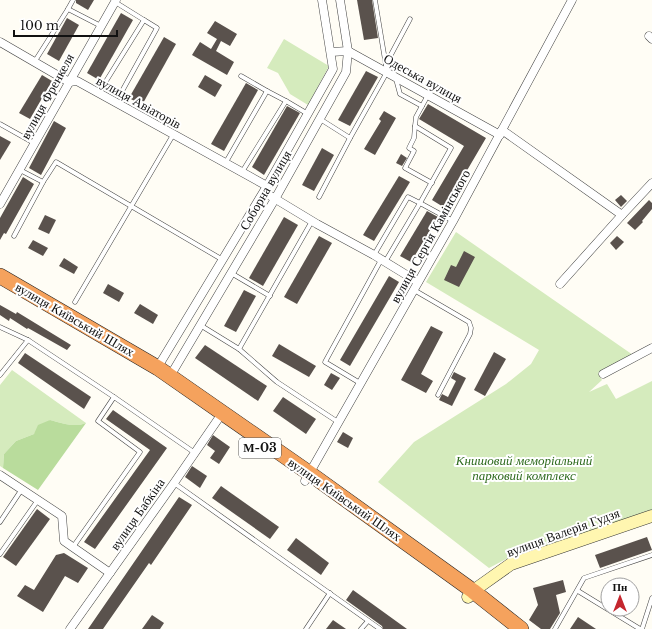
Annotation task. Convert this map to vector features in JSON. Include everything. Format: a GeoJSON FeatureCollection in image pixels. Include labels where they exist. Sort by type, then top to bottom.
{"type":"FeatureCollection","features":[{"type":"Feature","properties":{"kind":"highway","name":"вулиця Київський Шлях"},"geometry":{"type":"LineString","coordinates":[[0,276],[162,375],[221,415],[471,594],[515,629]]}},
{"type":"Feature","properties":{"kind":"highway","name":"вулиця Київський Шлях"},"geometry":{"type":"LineString","coordinates":[[0,285],[162,375]]}},
{"type":"Feature","properties":{"kind":"street","name":"Соборна вулиця"},"geometry":{"type":"LineString","coordinates":[[162,375],[224,260],[266,189],[333,69],[322,0]]}},
{"type":"Feature","properties":{"kind":"street","name":"Соборна вулиця"},"geometry":{"type":"LineString","coordinates":[[162,375],[200,324],[231,273],[346,72],[348,51],[340,0]]}},
{"type":"Feature","properties":{"kind":"street","name":"вулиця Сергія Камінського"},"geometry":{"type":"LineString","coordinates":[[307,477],[453,221],[572,0]]}},
{"type":"Feature","properties":{"kind":"street","name":"вулиця Френкеля"},"geometry":{"type":"LineString","coordinates":[[0,204],[115,1]]}},
{"type":"Feature","properties":{"kind":"street","name":"вулиця Авіаторів"},"geometry":{"type":"LineString","coordinates":[[0,42],[69,82],[77,81],[173,135],[226,162],[266,189],[274,198],[380,259],[416,286]]}},
{"type":"Feature","properties":{"kind":"street"},"geometry":{"type":"LineString","coordinates":[[331,52],[348,51]]}},
{"type":"Feature","properties":{"kind":"street","name":"Одеська вулиця"},"geometry":{"type":"LineString","coordinates":[[348,51],[387,68],[395,77],[501,132],[622,215]]}},
{"type":"Feature","properties":{"kind":"street"},"geometry":{"type":"LineString","coordinates":[[560,284],[652,183]]}},
{"type":"Feature","properties":{"kind":"street"},"geometry":{"type":"LineString","coordinates":[[603,374],[652,348]]}},
{"type":"Feature","properties":{"kind":"street","name":"вулиця Бабкіна"},"geometry":{"type":"LineString","coordinates":[[70,629],[195,454],[221,415]]}},
{"type":"Feature","properties":{"kind":"street"},"geometry":{"type":"LineString","coordinates":[[0,475],[62,516],[64,541],[110,574]]}},
{"type":"Feature","properties":{"kind":"street","name":"вулиця Валерія Гудзя"},"geometry":{"type":"LineString","coordinates":[[471,594],[511,564],[652,516]]}},
{"type":"Feature","properties":{"kind":"lane"},"geometry":{"type":"LineString","coordinates":[[35,61],[73,0]]}},
{"type":"Feature","properties":{"kind":"lane"},"geometry":{"type":"LineString","coordinates":[[375,0],[387,68]]}},
{"type":"Feature","properties":{"kind":"lane"},"geometry":{"type":"LineString","coordinates":[[115,1],[157,28],[121,93]]}},
{"type":"Feature","properties":{"kind":"lane"},"geometry":{"type":"LineString","coordinates":[[68,9],[101,26]]}},
{"type":"Feature","properties":{"kind":"lane"},"geometry":{"type":"LineString","coordinates":[[319,197],[387,68],[410,18]]}},
{"type":"Feature","properties":{"kind":"lane"},"geometry":{"type":"LineString","coordinates":[[98,94],[144,20]]}},
{"type":"Feature","properties":{"kind":"lane"},"geometry":{"type":"LineString","coordinates":[[241,76],[308,114]]}},
{"type":"Feature","properties":{"kind":"lane"},"geometry":{"type":"LineString","coordinates":[[395,77],[400,94],[422,106]]}},
{"type":"Feature","properties":{"kind":"lane"},"geometry":{"type":"LineString","coordinates":[[226,162],[267,90]]}},
{"type":"Feature","properties":{"kind":"lane"},"geometry":{"type":"LineString","coordinates":[[428,95],[416,117],[414,138],[409,148],[414,151],[405,168],[432,183]]}},
{"type":"Feature","properties":{"kind":"lane"},"geometry":{"type":"LineString","coordinates":[[242,172],[286,101]]}},
{"type":"Feature","properties":{"kind":"lane"},"geometry":{"type":"LineString","coordinates":[[319,119],[350,138]]}},
{"type":"Feature","properties":{"kind":"lane"},"geometry":{"type":"LineString","coordinates":[[0,124],[34,143]]}},
{"type":"Feature","properties":{"kind":"lane"},"geometry":{"type":"LineString","coordinates":[[380,259],[420,203],[451,148],[415,126]]}},
{"type":"Feature","properties":{"kind":"lane"},"geometry":{"type":"LineString","coordinates":[[75,302],[173,135]]}},
{"type":"Feature","properties":{"kind":"lane"},"geometry":{"type":"LineString","coordinates":[[14,236],[43,182],[56,162],[224,260]]}},
{"type":"Feature","properties":{"kind":"lane"},"geometry":{"type":"LineString","coordinates":[[20,170],[43,182]]}},
{"type":"Feature","properties":{"kind":"lane"},"geometry":{"type":"LineString","coordinates":[[361,383],[325,362],[380,259],[408,197],[453,221]]}},
{"type":"Feature","properties":{"kind":"lane"},"geometry":{"type":"LineString","coordinates":[[240,349],[312,221]]}},
{"type":"Feature","properties":{"kind":"lane"},"geometry":{"type":"LineString","coordinates":[[231,273],[270,296]]}},
{"type":"Feature","properties":{"kind":"lane"},"geometry":{"type":"LineString","coordinates":[[416,286],[469,322],[471,328],[470,334],[438,395]]}},
{"type":"Feature","properties":{"kind":"lane"},"geometry":{"type":"LineString","coordinates":[[200,324],[240,349],[277,382],[339,422]]}},
{"type":"Feature","properties":{"kind":"lane"},"geometry":{"type":"LineString","coordinates":[[0,327],[28,340],[114,397],[195,454]]}},
{"type":"Feature","properties":{"kind":"lane"},"geometry":{"type":"LineString","coordinates":[[0,375],[28,340]]}},
{"type":"Feature","properties":{"kind":"lane"},"geometry":{"type":"LineString","coordinates":[[73,547],[140,452],[98,421],[114,397]]}},
{"type":"Feature","properties":{"kind":"lane"},"geometry":{"type":"LineString","coordinates":[[174,483],[380,629]]}},
{"type":"Feature","properties":{"kind":"lane"},"geometry":{"type":"LineString","coordinates":[[0,522],[22,489]]}},
{"type":"Feature","properties":{"kind":"lane"},"geometry":{"type":"LineString","coordinates":[[0,554],[38,500]]}},
{"type":"Feature","properties":{"kind":"lane"},"geometry":{"type":"LineString","coordinates":[[555,629],[578,591],[584,578],[652,554]]}},
{"type":"Feature","properties":{"kind":"lane"},"geometry":{"type":"LineString","coordinates":[[578,591],[641,629],[652,598]]}},
{"type":"Feature","properties":{"kind":"lane"},"geometry":{"type":"LineString","coordinates":[[306,629],[330,594]]}},
{"type":"Feature","properties":{"kind":"lane"},"geometry":{"type":"LineString","coordinates":[[361,629],[368,620]]}},
{"type":"Feature","properties":{"kind":"green space"},"geometry":{"type":"Polygon","coordinates":[[[284,39],[329,66],[308,105],[290,94],[278,73],[267,68],[284,39]]]}},
{"type":"Feature","properties":{"kind":"green space","name":"Книшовий меморіальний парковий комплекс"},"geometry":{"type":"Polygon","coordinates":[[[456,232],[633,355],[598,373],[602,380],[589,392],[607,384],[616,399],[652,381],[652,510],[508,558],[489,568],[378,482],[414,442],[506,384],[531,364],[539,350],[426,282],[456,232]]]}},
{"type":"Feature","properties":{"kind":"green space"},"geometry":{"type":"Polygon","coordinates":[[[12,370],[86,423],[72,425],[50,420],[34,434],[16,441],[4,454],[3,468],[0,466],[0,385],[12,370]]]}},
{"type":"Feature","properties":{"kind":"green space"},"geometry":{"type":"Polygon","coordinates":[[[50,420],[72,425],[86,423],[38,490],[3,468],[4,454],[16,441],[34,434],[38,425],[50,420]]]}},
{"type":"Feature","properties":{"kind":"building"},"geometry":{"type":"Polygon","coordinates":[[[76,0],[94,0],[88,10],[76,3],[76,0]]]}},
{"type":"Feature","properties":{"kind":"building"},"geometry":{"type":"Polygon","coordinates":[[[357,0],[372,0],[378,38],[364,40],[357,0]]]}},
{"type":"Feature","properties":{"kind":"building"},"geometry":{"type":"Polygon","coordinates":[[[121,13],[133,20],[99,80],[87,73],[121,13]]]}},
{"type":"Feature","properties":{"kind":"building"},"geometry":{"type":"Polygon","coordinates":[[[67,18],[79,25],[59,61],[47,54],[67,18]]]}},
{"type":"Feature","properties":{"kind":"building"},"geometry":{"type":"Polygon","coordinates":[[[215,21],[237,34],[230,46],[221,41],[216,51],[234,62],[227,75],[192,55],[200,42],[211,49],[217,39],[207,33],[215,21]]]}},
{"type":"Feature","properties":{"kind":"building"},"geometry":{"type":"Polygon","coordinates":[[[164,37],[176,44],[142,105],[129,98],[164,37]]]}},
{"type":"Feature","properties":{"kind":"building"},"geometry":{"type":"Polygon","coordinates":[[[366,71],[378,77],[350,126],[338,120],[366,71]]]}},
{"type":"Feature","properties":{"kind":"building"},"geometry":{"type":"Polygon","coordinates":[[[42,75],[52,81],[30,119],[19,113],[42,75]]]}},
{"type":"Feature","properties":{"kind":"building"},"geometry":{"type":"Polygon","coordinates":[[[205,75],[222,85],[215,97],[198,87],[205,75]]]}},
{"type":"Feature","properties":{"kind":"building"},"geometry":{"type":"Polygon","coordinates":[[[246,83],[258,90],[224,151],[211,144],[246,83]]]}},
{"type":"Feature","properties":{"kind":"building"},"geometry":{"type":"Polygon","coordinates":[[[428,104],[486,138],[445,208],[432,200],[464,146],[419,119],[428,104]]]}},
{"type":"Feature","properties":{"kind":"building"},"geometry":{"type":"Polygon","coordinates":[[[287,106],[300,113],[264,175],[252,167],[287,106]]]}},
{"type":"Feature","properties":{"kind":"building"},"geometry":{"type":"Polygon","coordinates":[[[384,111],[396,118],[375,155],[364,149],[381,121],[379,119],[384,111]]]}},
{"type":"Feature","properties":{"kind":"building"},"geometry":{"type":"Polygon","coordinates":[[[54,121],[66,128],[41,175],[29,168],[54,121]]]}},
{"type":"Feature","properties":{"kind":"building"},"geometry":{"type":"Polygon","coordinates":[[[0,136],[11,142],[0,160],[0,136]]]}},
{"type":"Feature","properties":{"kind":"building"},"geometry":{"type":"Polygon","coordinates":[[[322,148],[334,155],[314,191],[302,185],[322,148]]]}},
{"type":"Feature","properties":{"kind":"building"},"geometry":{"type":"Polygon","coordinates":[[[401,154],[407,158],[402,166],[396,163],[401,154]]]}},
{"type":"Feature","properties":{"kind":"building"},"geometry":{"type":"Polygon","coordinates":[[[399,176],[410,182],[374,241],[363,235],[399,176]]]}},
{"type":"Feature","properties":{"kind":"building"},"geometry":{"type":"Polygon","coordinates":[[[23,177],[34,184],[6,234],[4,233],[0,240],[0,218],[23,177]]]}},
{"type":"Feature","properties":{"kind":"building"},"geometry":{"type":"Polygon","coordinates":[[[621,195],[627,201],[621,207],[615,200],[621,195]]]}},
{"type":"Feature","properties":{"kind":"building"},"geometry":{"type":"Polygon","coordinates":[[[649,200],[652,203],[652,209],[635,230],[627,223],[649,200]]]}},
{"type":"Feature","properties":{"kind":"building"},"geometry":{"type":"Polygon","coordinates":[[[427,211],[438,217],[411,262],[400,256],[427,211]]]}},
{"type":"Feature","properties":{"kind":"building"},"geometry":{"type":"Polygon","coordinates":[[[45,215],[56,220],[49,234],[38,229],[45,215]]]}},
{"type":"Feature","properties":{"kind":"building"},"geometry":{"type":"Polygon","coordinates":[[[284,217],[298,225],[263,286],[249,278],[284,217]]]}},
{"type":"Feature","properties":{"kind":"building"},"geometry":{"type":"Polygon","coordinates":[[[319,236],[332,243],[297,304],[284,297],[319,236]]]}},
{"type":"Feature","properties":{"kind":"building"},"geometry":{"type":"Polygon","coordinates":[[[617,236],[624,242],[616,250],[610,243],[617,236]]]}},
{"type":"Feature","properties":{"kind":"building"},"geometry":{"type":"Polygon","coordinates":[[[33,240],[48,248],[43,256],[28,248],[33,240]]]}},
{"type":"Feature","properties":{"kind":"building"},"geometry":{"type":"Polygon","coordinates":[[[464,251],[475,257],[459,287],[444,280],[451,265],[456,267],[464,251]]]}},
{"type":"Feature","properties":{"kind":"building"},"geometry":{"type":"Polygon","coordinates":[[[64,258],[78,267],[74,274],[59,266],[64,258]]]}},
{"type":"Feature","properties":{"kind":"building"},"geometry":{"type":"Polygon","coordinates":[[[389,276],[399,282],[350,366],[340,360],[389,276]]]}},
{"type":"Feature","properties":{"kind":"building"},"geometry":{"type":"Polygon","coordinates":[[[108,284],[124,293],[119,302],[103,293],[108,284]]]}},
{"type":"Feature","properties":{"kind":"building"},"geometry":{"type":"Polygon","coordinates":[[[244,290],[256,296],[236,332],[224,326],[244,290]]]}},
{"type":"Feature","properties":{"kind":"building"},"geometry":{"type":"Polygon","coordinates":[[[140,304],[158,315],[153,324],[134,313],[140,304]]]}},
{"type":"Feature","properties":{"kind":"building"},"geometry":{"type":"Polygon","coordinates":[[[0,305],[16,314],[17,312],[71,345],[67,350],[28,328],[27,329],[10,318],[9,321],[0,315],[0,305]]]}},
{"type":"Feature","properties":{"kind":"building"},"geometry":{"type":"Polygon","coordinates":[[[431,326],[443,332],[421,374],[433,381],[426,393],[401,380],[431,326]]]}},
{"type":"Feature","properties":{"kind":"building"},"geometry":{"type":"Polygon","coordinates":[[[279,344],[316,366],[309,377],[272,356],[279,344]]]}},
{"type":"Feature","properties":{"kind":"building"},"geometry":{"type":"Polygon","coordinates":[[[205,345],[267,386],[258,401],[195,358],[205,345]]]}},
{"type":"Feature","properties":{"kind":"building"},"geometry":{"type":"Polygon","coordinates":[[[494,352],[506,359],[485,396],[474,390],[494,352]]]}},
{"type":"Feature","properties":{"kind":"building"},"geometry":{"type":"Polygon","coordinates":[[[25,353],[91,397],[84,409],[18,363],[25,353]]]}},
{"type":"Feature","properties":{"kind":"building"},"geometry":{"type":"Polygon","coordinates":[[[454,372],[466,378],[452,406],[439,400],[442,394],[448,397],[456,381],[451,378],[454,372]]]}},
{"type":"Feature","properties":{"kind":"building"},"geometry":{"type":"Polygon","coordinates":[[[331,373],[340,378],[332,390],[324,385],[331,373]]]}},
{"type":"Feature","properties":{"kind":"building"},"geometry":{"type":"Polygon","coordinates":[[[283,397],[316,419],[306,434],[273,411],[283,397]]]}},
{"type":"Feature","properties":{"kind":"building"},"geometry":{"type":"Polygon","coordinates":[[[113,410],[167,448],[95,549],[84,542],[150,450],[106,419],[113,410]]]}},
{"type":"Feature","properties":{"kind":"building"},"geometry":{"type":"Polygon","coordinates":[[[343,432],[353,438],[348,448],[337,442],[343,432]]]}},
{"type":"Feature","properties":{"kind":"building"},"geometry":{"type":"Polygon","coordinates":[[[213,435],[230,447],[219,464],[210,458],[215,451],[207,445],[213,435]]]}},
{"type":"Feature","properties":{"kind":"building"},"geometry":{"type":"Polygon","coordinates":[[[192,466],[207,476],[200,488],[185,477],[192,466]]]}},
{"type":"Feature","properties":{"kind":"building"},"geometry":{"type":"Polygon","coordinates":[[[221,486],[279,527],[270,539],[212,498],[221,486]]]}},
{"type":"Feature","properties":{"kind":"building"},"geometry":{"type":"Polygon","coordinates":[[[179,497],[192,505],[151,565],[149,563],[103,629],[88,629],[179,497]]]}},
{"type":"Feature","properties":{"kind":"building"},"geometry":{"type":"Polygon","coordinates":[[[37,509],[50,519],[16,566],[3,557],[37,509]]]}},
{"type":"Feature","properties":{"kind":"building"},"geometry":{"type":"Polygon","coordinates":[[[647,537],[652,550],[600,568],[595,555],[647,537]]]}},
{"type":"Feature","properties":{"kind":"building"},"geometry":{"type":"Polygon","coordinates":[[[296,538],[329,563],[321,575],[287,550],[296,538]]]}},
{"type":"Feature","properties":{"kind":"building"},"geometry":{"type":"Polygon","coordinates":[[[64,553],[88,568],[78,583],[65,576],[43,612],[17,596],[25,585],[34,590],[56,555],[64,553]]]}},
{"type":"Feature","properties":{"kind":"building"},"geometry":{"type":"Polygon","coordinates":[[[563,580],[566,592],[556,595],[560,613],[550,629],[541,629],[529,620],[538,605],[533,588],[563,580]]]}},
{"type":"Feature","properties":{"kind":"building"},"geometry":{"type":"Polygon","coordinates":[[[353,590],[407,629],[383,629],[382,626],[346,600],[353,590]]]}},
{"type":"Feature","properties":{"kind":"building"},"geometry":{"type":"Polygon","coordinates":[[[152,615],[164,623],[160,629],[142,629],[152,615]]]}},
{"type":"Feature","properties":{"kind":"building"},"geometry":{"type":"Polygon","coordinates":[[[578,617],[596,629],[570,629],[578,617]]]}},
{"type":"Feature","properties":{"kind":"building"},"geometry":{"type":"Polygon","coordinates":[[[333,620],[346,629],[326,629],[333,620]]]}}]}
